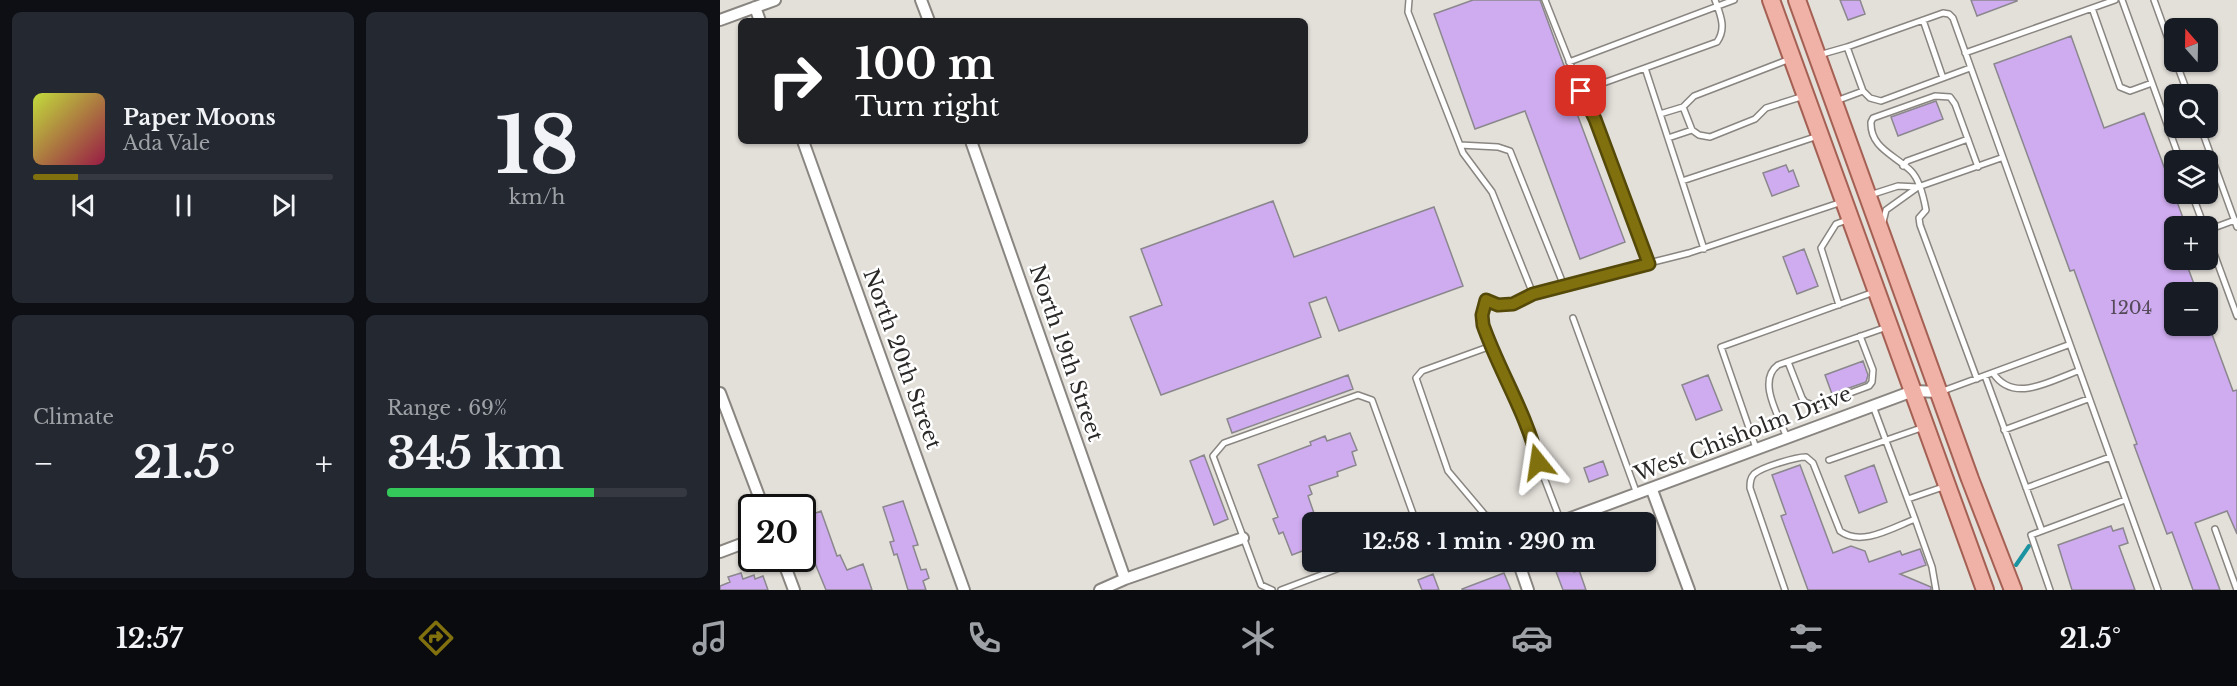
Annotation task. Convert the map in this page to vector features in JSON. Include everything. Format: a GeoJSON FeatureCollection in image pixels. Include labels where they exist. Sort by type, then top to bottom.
{"type":"FeatureCollection","features":[{"type":"Feature","properties":{"kind":"main road"},"geometry":{"type":"LineString","coordinates":[[1771,0],[1985,590]]}},
{"type":"Feature","properties":{"kind":"main road"},"geometry":{"type":"LineString","coordinates":[[1797,0],[2013,590]]}},
{"type":"Feature","properties":{"kind":"street"},"geometry":{"type":"LineString","coordinates":[[720,20],[775,0]]}},
{"type":"Feature","properties":{"kind":"street"},"geometry":{"type":"LineString","coordinates":[[921,0],[928,18]]}},
{"type":"Feature","properties":{"kind":"street"},"geometry":{"type":"LineString","coordinates":[[755,7],[759,18]]}},
{"type":"Feature","properties":{"kind":"street","name":"North 20th Street"},"geometry":{"type":"LineString","coordinates":[[804,144],[964,590]]}},
{"type":"Feature","properties":{"kind":"street","name":"North 19th Street"},"geometry":{"type":"LineString","coordinates":[[972,144],[1125,579]]}},
{"type":"Feature","properties":{"kind":"street","name":"West Chisholm Drive"},"geometry":{"type":"LineString","coordinates":[[1589,512],[1913,391],[1940,392]]}},
{"type":"Feature","properties":{"kind":"street"},"geometry":{"type":"LineString","coordinates":[[720,393],[759,494]]}},
{"type":"Feature","properties":{"kind":"street"},"geometry":{"type":"LineString","coordinates":[[1652,490],[1689,590]]}},
{"type":"Feature","properties":{"kind":"street"},"geometry":{"type":"LineString","coordinates":[[1100,590],[1243,538]]}},
{"type":"Feature","properties":{"kind":"street"},"geometry":{"type":"LineString","coordinates":[[720,552],[738,545]]}},
{"type":"Feature","properties":{"kind":"street"},"geometry":{"type":"LineString","coordinates":[[787,572],[794,590]]}},
{"type":"Feature","properties":{"kind":"street"},"geometry":{"type":"LineString","coordinates":[[1522,572],[1528,590]]}},
{"type":"Feature","properties":{"kind":"lane"},"geometry":{"type":"LineString","coordinates":[[1409,0],[1408,12],[1463,153],[1492,192],[1533,294]]}},
{"type":"Feature","properties":{"kind":"lane"},"geometry":{"type":"LineString","coordinates":[[1545,0],[1581,91],[1595,119],[1649,264]]}},
{"type":"Feature","properties":{"kind":"lane"},"geometry":{"type":"LineString","coordinates":[[1569,62],[1716,3],[1734,0]]}},
{"type":"Feature","properties":{"kind":"lane"},"geometry":{"type":"LineString","coordinates":[[1965,53],[2115,0]]}},
{"type":"Feature","properties":{"kind":"lane"},"geometry":{"type":"LineString","coordinates":[[2122,0],[2176,150]]}},
{"type":"Feature","properties":{"kind":"lane"},"geometry":{"type":"LineString","coordinates":[[2154,0],[2164,27]]}},
{"type":"Feature","properties":{"kind":"lane"},"geometry":{"type":"LineString","coordinates":[[1581,91],[1717,42],[1721,37],[1723,22],[1716,3]]}},
{"type":"Feature","properties":{"kind":"lane"},"geometry":{"type":"LineString","coordinates":[[2092,8],[2120,87],[2130,91],[2152,83]]}},
{"type":"Feature","properties":{"kind":"lane"},"geometry":{"type":"LineString","coordinates":[[1817,55],[1943,13],[1949,14],[2158,590]]}},
{"type":"Feature","properties":{"kind":"lane"},"geometry":{"type":"LineString","coordinates":[[1923,20],[1943,78]]}},
{"type":"Feature","properties":{"kind":"lane"},"geometry":{"type":"LineString","coordinates":[[1846,47],[1863,91],[1870,98],[1881,101],[1970,68]]}},
{"type":"Feature","properties":{"kind":"lane"},"geometry":{"type":"LineString","coordinates":[[1660,114],[1683,107],[1694,96],[1792,58]]}},
{"type":"Feature","properties":{"kind":"lane"},"geometry":{"type":"LineString","coordinates":[[1645,68],[1704,249]]}},
{"type":"Feature","properties":{"kind":"lane"},"geometry":{"type":"LineString","coordinates":[[1834,101],[1863,91]]}},
{"type":"Feature","properties":{"kind":"lane"},"geometry":{"type":"LineString","coordinates":[[1683,107],[1692,130],[1699,135],[1710,137],[1755,118],[1766,108],[1806,95]]}},
{"type":"Feature","properties":{"kind":"lane"},"geometry":{"type":"LineString","coordinates":[[1977,379],[1920,225],[1919,218],[1926,210],[1918,187],[1911,171],[1880,148],[1870,126],[1873,118],[1935,96],[1950,97],[1955,104],[1978,167]]}},
{"type":"Feature","properties":{"kind":"lane"},"geometry":{"type":"LineString","coordinates":[[1881,101],[1886,108],[1892,111]]}},
{"type":"Feature","properties":{"kind":"lane"},"geometry":{"type":"LineString","coordinates":[[1668,138],[1692,130]]}},
{"type":"Feature","properties":{"kind":"lane"},"geometry":{"type":"LineString","coordinates":[[1682,181],[1820,135]]}},
{"type":"Feature","properties":{"kind":"lane"},"geometry":{"type":"LineString","coordinates":[[2204,138],[2236,223],[2218,228]]}},
{"type":"Feature","properties":{"kind":"lane"},"geometry":{"type":"LineString","coordinates":[[1903,166],[1907,161],[1968,139]]}},
{"type":"Feature","properties":{"kind":"lane"},"geometry":{"type":"LineString","coordinates":[[1460,145],[1498,147],[1510,151],[1564,286]]}},
{"type":"Feature","properties":{"kind":"lane"},"geometry":{"type":"LineString","coordinates":[[1881,230],[1886,210],[1918,187],[2001,158]]}},
{"type":"Feature","properties":{"kind":"lane"},"geometry":{"type":"LineString","coordinates":[[1869,196],[1898,186],[1918,187]]}},
{"type":"Feature","properties":{"kind":"lane"},"geometry":{"type":"LineString","coordinates":[[1557,512],[1538,462],[1528,426],[1491,346],[1482,315],[1486,300],[1498,305],[1513,304],[1533,294],[1704,249],[1844,201]]}},
{"type":"Feature","properties":{"kind":"lane"},"geometry":{"type":"LineString","coordinates":[[1839,305],[1821,248],[1836,224],[1850,219]]}},
{"type":"Feature","properties":{"kind":"lane"},"geometry":{"type":"LineString","coordinates":[[2218,264],[2237,316]]}},
{"type":"Feature","properties":{"kind":"lane"},"geometry":{"type":"LineString","coordinates":[[1756,450],[1721,347],[1877,291]]}},
{"type":"Feature","properties":{"kind":"lane"},"geometry":{"type":"LineString","coordinates":[[1573,318],[1637,495]]}},
{"type":"Feature","properties":{"kind":"lane"},"geometry":{"type":"LineString","coordinates":[[1787,438],[1768,381],[1772,370],[1788,362],[1889,326]]}},
{"type":"Feature","properties":{"kind":"lane"},"geometry":{"type":"LineString","coordinates":[[1788,362],[1802,398],[1805,402],[1815,406],[1869,386],[1872,382],[1873,370],[1860,336]]}},
{"type":"Feature","properties":{"kind":"lane"},"geometry":{"type":"LineString","coordinates":[[1940,392],[2068,345]]}},
{"type":"Feature","properties":{"kind":"lane"},"geometry":{"type":"LineString","coordinates":[[1483,512],[1448,471],[1416,378],[1422,371],[1491,346]]}},
{"type":"Feature","properties":{"kind":"lane"},"geometry":{"type":"LineString","coordinates":[[1993,373],[2007,388],[2021,390],[2078,371]]}},
{"type":"Feature","properties":{"kind":"lane"},"geometry":{"type":"LineString","coordinates":[[1985,376],[2042,531]]}},
{"type":"Feature","properties":{"kind":"lane"},"geometry":{"type":"LineString","coordinates":[[1272,590],[1261,585],[1213,456],[1224,443],[1358,395],[1372,400],[1412,512]]}},
{"type":"Feature","properties":{"kind":"lane"},"geometry":{"type":"LineString","coordinates":[[2004,430],[2088,399]]}},
{"type":"Feature","properties":{"kind":"lane"},"geometry":{"type":"LineString","coordinates":[[1873,406],[1932,567],[1936,590]]}},
{"type":"Feature","properties":{"kind":"lane"},"geometry":{"type":"LineString","coordinates":[[1829,460],[1926,426]]}},
{"type":"Feature","properties":{"kind":"lane"},"geometry":{"type":"LineString","coordinates":[[1785,590],[1750,488],[1750,480],[1755,473],[1798,457],[1806,457],[1813,463],[1840,531],[1848,537],[1864,538],[1915,519]]}},
{"type":"Feature","properties":{"kind":"lane"},"geometry":{"type":"LineString","coordinates":[[2026,488],[2110,458]]}},
{"type":"Feature","properties":{"kind":"lane"},"geometry":{"type":"LineString","coordinates":[[1908,499],[1947,485]]}},
{"type":"Feature","properties":{"kind":"lane"},"geometry":{"type":"LineString","coordinates":[[2050,590],[2031,535],[2125,500]]}},
{"type":"Feature","properties":{"kind":"lane"},"geometry":{"type":"LineString","coordinates":[[2215,529],[2237,590]]}},
{"type":"Feature","properties":{"kind":"lane"},"geometry":{"type":"LineString","coordinates":[[1281,590],[1329,572]]}},
{"type":"Feature","properties":{"kind":"building"},"geometry":{"type":"Polygon","coordinates":[[[1473,0],[1540,0],[1574,93],[1570,95],[1625,242],[1580,259],[1525,111],[1475,129],[1434,14],[1473,0]]]}},
{"type":"Feature","properties":{"kind":"building"},"geometry":{"type":"Polygon","coordinates":[[[1840,0],[1860,0],[1865,14],[1848,20],[1840,0]]]}},
{"type":"Feature","properties":{"kind":"building"},"geometry":{"type":"Polygon","coordinates":[[[1971,0],[2017,0],[2017,1],[1977,16],[1971,0]]]}},
{"type":"Feature","properties":{"kind":"building"},"geometry":{"type":"Polygon","coordinates":[[[2071,36],[2104,128],[2144,113],[2164,167],[2164,204],[2178,204],[2182,216],[2164,216],[2164,270],[2189,270],[2193,282],[2164,282],[2164,336],[2213,336],[2233,391],[2237,390],[2237,534],[2227,511],[2195,523],[2220,590],[2193,590],[2172,532],[2167,534],[2074,270],[2070,271],[1994,64],[2071,36]]]}},
{"type":"Feature","properties":{"kind":"building"},"geometry":{"type":"Polygon","coordinates":[[[1936,101],[1943,119],[1898,136],[1891,117],[1936,101]]]}},
{"type":"Feature","properties":{"kind":"building"},"geometry":{"type":"Polygon","coordinates":[[[1786,165],[1789,172],[1793,170],[1799,186],[1772,196],[1763,173],[1786,165]]]}},
{"type":"Feature","properties":{"kind":"building"},"geometry":{"type":"Polygon","coordinates":[[[1273,201],[1294,257],[1434,207],[1463,286],[1339,331],[1326,297],[1309,303],[1321,337],[1161,395],[1130,317],[1162,305],[1141,249],[1273,201]]]}},
{"type":"Feature","properties":{"kind":"building"},"geometry":{"type":"Polygon","coordinates":[[[1804,249],[1818,286],[1797,294],[1783,257],[1804,249]]]}},
{"type":"Feature","properties":{"kind":"building"},"geometry":{"type":"Polygon","coordinates":[[[1863,361],[1868,375],[1866,382],[1832,394],[1825,375],[1863,361]]]}},
{"type":"Feature","properties":{"kind":"building"},"geometry":{"type":"Polygon","coordinates":[[[1348,375],[1353,389],[1232,433],[1227,419],[1348,375]]]}},
{"type":"Feature","properties":{"kind":"building"},"geometry":{"type":"Polygon","coordinates":[[[1708,375],[1722,410],[1696,420],[1682,385],[1708,375]]]}},
{"type":"Feature","properties":{"kind":"building"},"geometry":{"type":"Polygon","coordinates":[[[1350,433],[1357,450],[1352,452],[1356,465],[1337,472],[1338,476],[1309,486],[1312,494],[1308,496],[1314,512],[1302,512],[1302,551],[1292,555],[1283,532],[1279,534],[1273,519],[1278,517],[1258,465],[1311,445],[1310,442],[1325,436],[1327,441],[1350,433]]]}},
{"type":"Feature","properties":{"kind":"building"},"geometry":{"type":"Polygon","coordinates":[[[1204,455],[1228,519],[1214,525],[1190,461],[1204,455]]]}},
{"type":"Feature","properties":{"kind":"building"},"geometry":{"type":"Polygon","coordinates":[[[1603,461],[1608,475],[1589,482],[1584,468],[1603,461]]]}},
{"type":"Feature","properties":{"kind":"building"},"geometry":{"type":"Polygon","coordinates":[[[1800,465],[1833,553],[1851,546],[1865,551],[1869,562],[1900,551],[1902,555],[1920,549],[1926,565],[1900,574],[1931,587],[1931,590],[1808,590],[1781,516],[1786,514],[1772,475],[1800,465]]]}},
{"type":"Feature","properties":{"kind":"building"},"geometry":{"type":"Polygon","coordinates":[[[1874,465],[1887,502],[1859,513],[1845,476],[1874,465]]]}},
{"type":"Feature","properties":{"kind":"building"},"geometry":{"type":"Polygon","coordinates":[[[903,501],[918,545],[913,546],[921,570],[926,569],[929,578],[923,581],[926,590],[908,590],[897,554],[894,555],[890,542],[894,541],[883,507],[903,501]]]}},
{"type":"Feature","properties":{"kind":"building"},"geometry":{"type":"Polygon","coordinates":[[[821,511],[837,556],[840,555],[847,570],[863,564],[872,590],[826,590],[816,566],[816,513],[821,511]]]}},
{"type":"Feature","properties":{"kind":"building"},"geometry":{"type":"Polygon","coordinates":[[[2111,526],[2113,531],[2123,528],[2128,543],[2119,546],[2135,590],[2072,590],[2058,545],[2111,526]]]}},
{"type":"Feature","properties":{"kind":"building"},"geometry":{"type":"Polygon","coordinates":[[[1556,572],[1580,572],[1586,590],[1563,590],[1556,572]]]}},
{"type":"Feature","properties":{"kind":"building"},"geometry":{"type":"Polygon","coordinates":[[[741,573],[743,579],[754,575],[755,579],[763,576],[768,590],[720,590],[720,586],[730,582],[728,577],[741,573]]]}},
{"type":"Feature","properties":{"kind":"building"},"geometry":{"type":"Polygon","coordinates":[[[1504,573],[1511,590],[1462,590],[1462,589],[1504,573]]]}},
{"type":"Feature","properties":{"kind":"building"},"geometry":{"type":"Polygon","coordinates":[[[1433,574],[1439,590],[1422,590],[1418,580],[1433,574]]]}},
{"type":"Feature","properties":{"kind":"waterway"},"geometry":{"type":"LineString","coordinates":[[2016,565],[2029,546]]}},
{"type":"Feature","properties":{"kind":"route"},"geometry":{"type":"LineString","coordinates":[[1538,462],[1528,426],[1483,325],[1482,315],[1486,300],[1498,305],[1513,304],[1533,294],[1649,264],[1595,119],[1581,91]]}}]}
